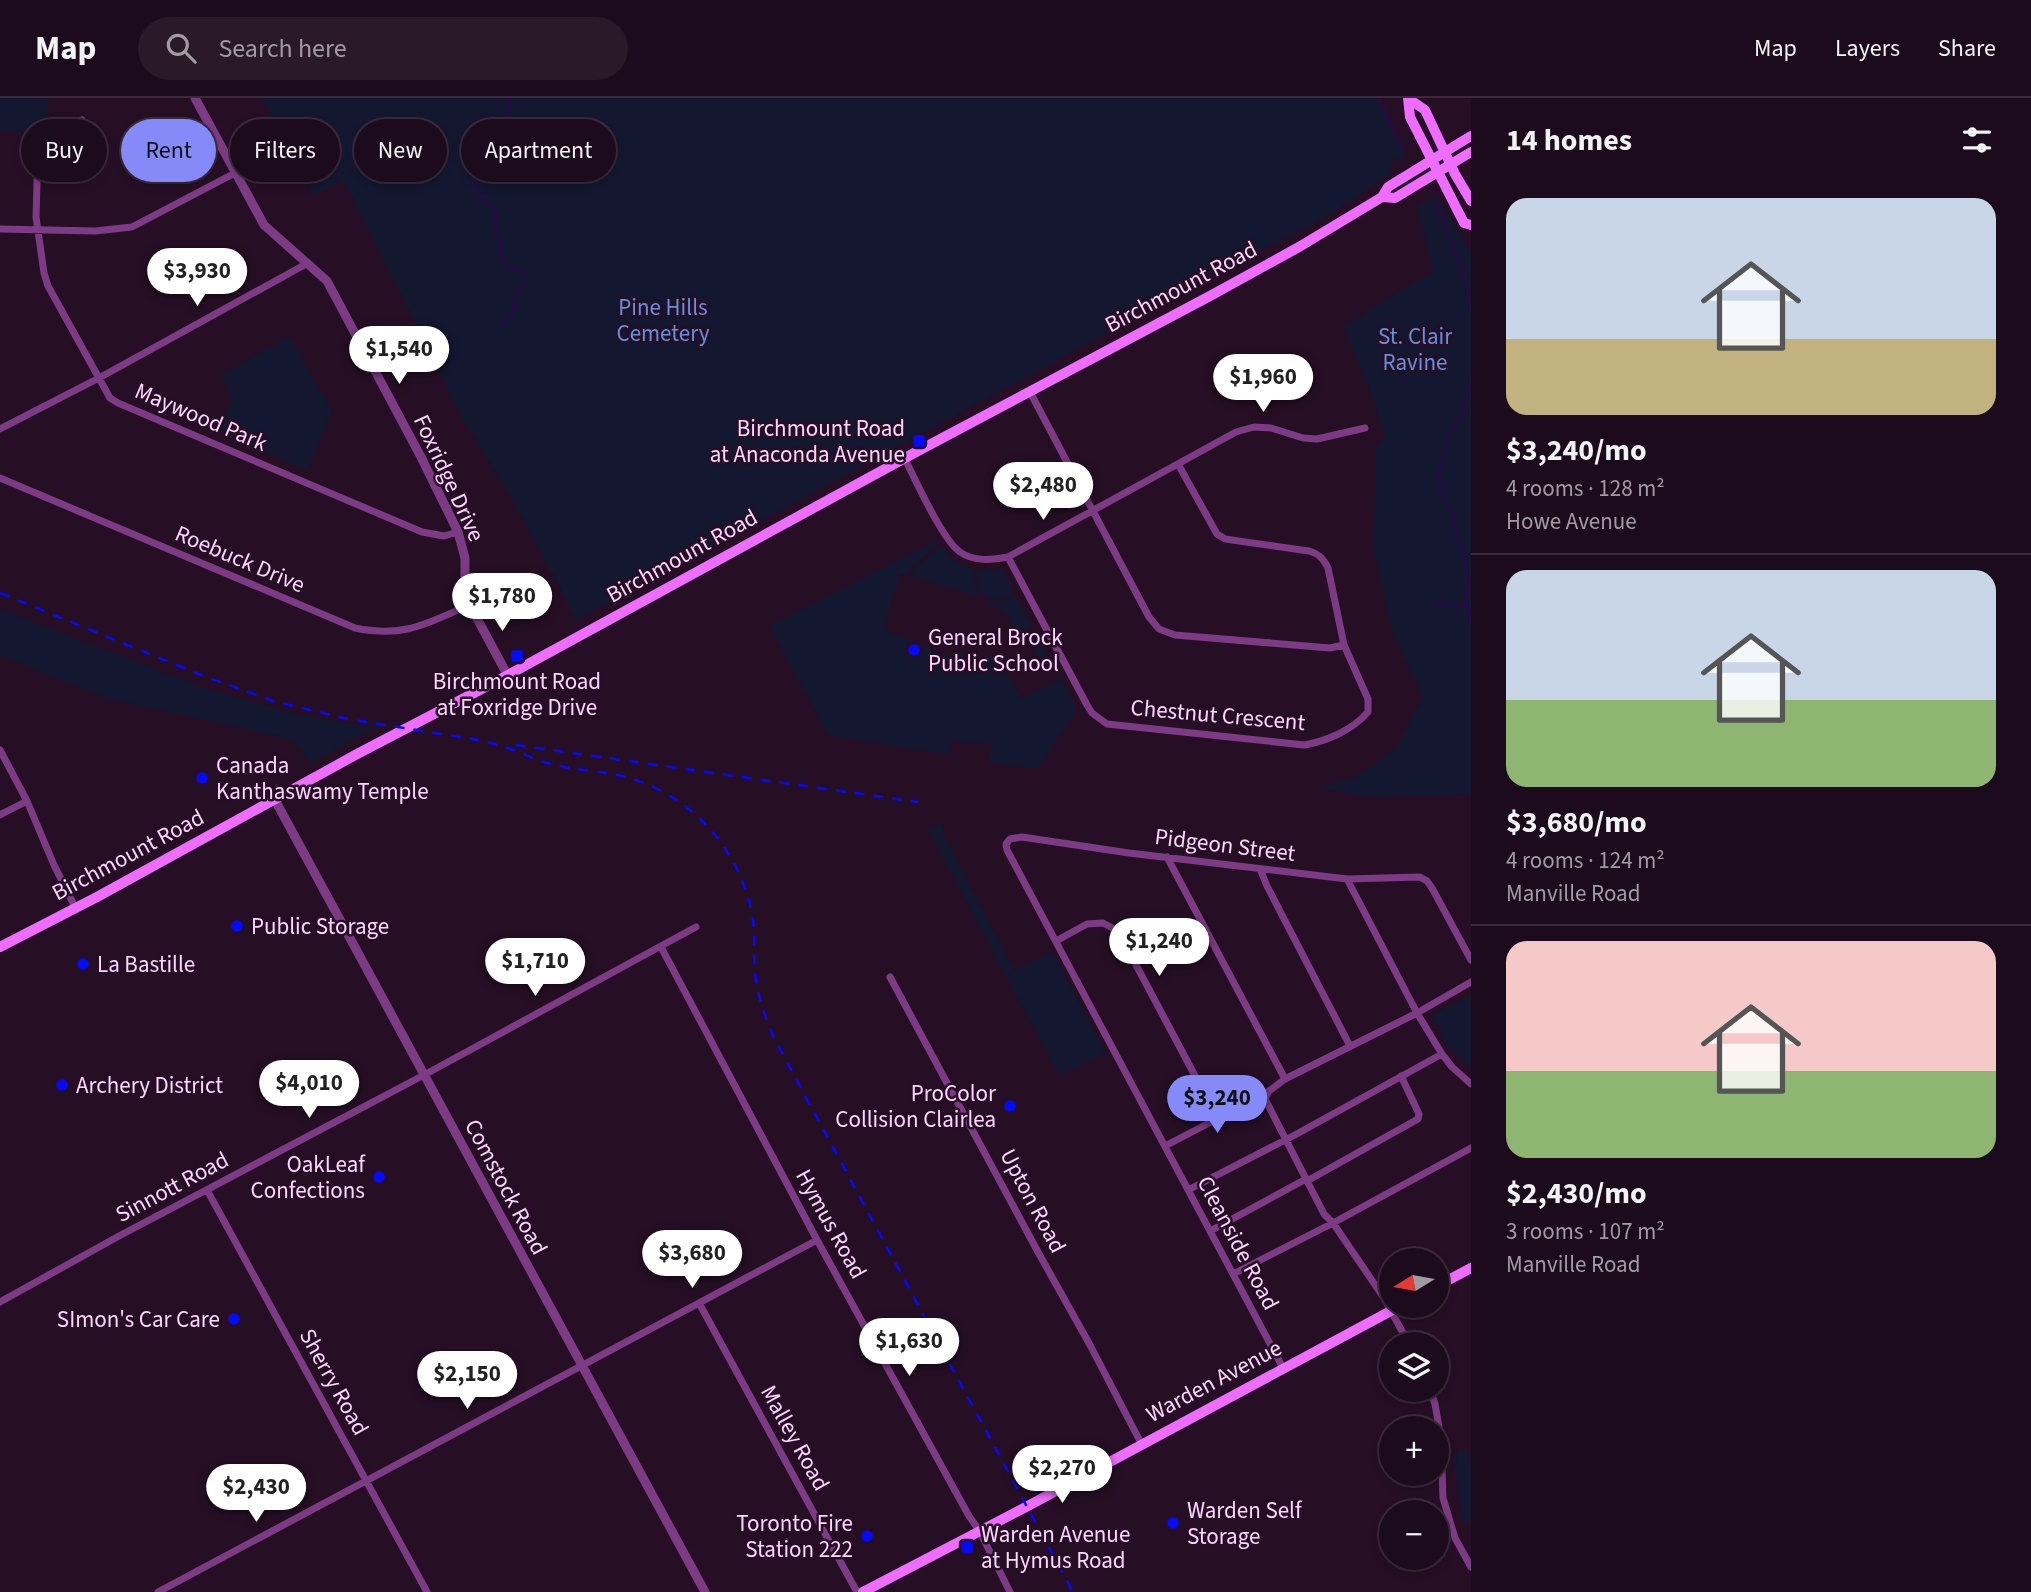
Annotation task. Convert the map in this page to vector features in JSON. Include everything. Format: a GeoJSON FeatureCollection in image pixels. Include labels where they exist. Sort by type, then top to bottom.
{"type":"FeatureCollection","features":[{"type":"Feature","properties":{"kind":"main road"},"geometry":{"type":"LineString","coordinates":[[1408,99],[1425,110],[1471,201]]}},
{"type":"Feature","properties":{"kind":"main road"},"geometry":{"type":"LineString","coordinates":[[1408,99],[1410,117],[1464,223],[1471,225]]}},
{"type":"Feature","properties":{"kind":"main road","name":"Birchmount Road"},"geometry":{"type":"LineString","coordinates":[[0,947],[97,897],[359,753],[508,676],[1299,247],[1382,197],[1388,187],[1471,136]]}},
{"type":"Feature","properties":{"kind":"main road","name":"Birchmount Road"},"geometry":{"type":"LineString","coordinates":[[1382,197],[1395,198],[1471,152]]}},
{"type":"Feature","properties":{"kind":"main road"},"geometry":{"type":"LineString","coordinates":[[1449,1280],[1471,1268]]}},
{"type":"Feature","properties":{"kind":"main road","name":"Warden Avenue"},"geometry":{"type":"LineString","coordinates":[[860,1592],[1026,1507],[1379,1317]]}},
{"type":"Feature","properties":{"kind":"street","name":"Foxridge Drive"},"geometry":{"type":"LineString","coordinates":[[195,98],[230,164]]}},
{"type":"Feature","properties":{"kind":"street"},"geometry":{"type":"LineString","coordinates":[[0,229],[95,231],[132,227],[230,176]]}},
{"type":"Feature","properties":{"kind":"street","name":"Maywood Park"},"geometry":{"type":"LineString","coordinates":[[37,182],[36,217],[48,286],[110,398],[422,532],[444,536],[458,532]]}},
{"type":"Feature","properties":{"kind":"street","name":"Foxridge Drive"},"geometry":{"type":"LineString","coordinates":[[240,182],[264,225],[327,281],[458,532],[466,558],[465,596],[508,676]]}},
{"type":"Feature","properties":{"kind":"street"},"geometry":{"type":"LineString","coordinates":[[0,429],[99,379],[308,263]]}},
{"type":"Feature","properties":{"kind":"street"},"geometry":{"type":"LineString","coordinates":[[1030,392],[1091,510],[1159,629],[1175,635],[1330,648],[1344,645]]}},
{"type":"Feature","properties":{"kind":"street"},"geometry":{"type":"LineString","coordinates":[[905,459],[954,547],[965,555],[990,560],[1008,557],[1236,432],[1254,427],[1271,428],[1303,438],[1317,439],[1365,428]]}},
{"type":"Feature","properties":{"kind":"street","name":"Chestnut Crescent"},"geometry":{"type":"LineString","coordinates":[[1008,557],[1087,705],[1092,713],[1107,724],[1304,745],[1320,742],[1357,724],[1368,712],[1368,699],[1344,645],[1324,559],[1309,551],[1225,539],[1217,534],[1178,464]]}},
{"type":"Feature","properties":{"kind":"street","name":"Roebuck Drive"},"geometry":{"type":"LineString","coordinates":[[0,478],[355,628],[383,632],[407,630],[469,605]]}},
{"type":"Feature","properties":{"kind":"street"},"geometry":{"type":"LineString","coordinates":[[0,750],[27,801],[75,907]]}},
{"type":"Feature","properties":{"kind":"street","name":"Comstock Road"},"geometry":{"type":"LineString","coordinates":[[275,800],[705,1592]]}},
{"type":"Feature","properties":{"kind":"street"},"geometry":{"type":"LineString","coordinates":[[0,815],[27,801]]}},
{"type":"Feature","properties":{"kind":"street","name":"Pidgeon Street"},"geometry":{"type":"LineString","coordinates":[[1010,839],[1022,837],[1347,879],[1420,877],[1432,888],[1471,961]]}},
{"type":"Feature","properties":{"kind":"street","name":"Cleanside Road"},"geometry":{"type":"LineString","coordinates":[[1010,839],[1006,844],[1007,850],[1283,1368]]}},
{"type":"Feature","properties":{"kind":"street"},"geometry":{"type":"LineString","coordinates":[[1167,857],[1285,1080]]}},
{"type":"Feature","properties":{"kind":"street"},"geometry":{"type":"LineString","coordinates":[[1260,869],[1350,1046]]}},
{"type":"Feature","properties":{"kind":"street"},"geometry":{"type":"LineString","coordinates":[[1347,879],[1442,1054],[1471,1084]]}},
{"type":"Feature","properties":{"kind":"street"},"geometry":{"type":"LineString","coordinates":[[1056,941],[1087,924],[1103,923],[1118,931],[1218,1119]]}},
{"type":"Feature","properties":{"kind":"street","name":"Sinnott Road"},"geometry":{"type":"LineString","coordinates":[[0,1302],[696,927]]}},
{"type":"Feature","properties":{"kind":"street","name":"Hymus Road"},"geometry":{"type":"LineString","coordinates":[[660,947],[817,1240],[979,1530],[1010,1592]]}},
{"type":"Feature","properties":{"kind":"street","name":"Upton Road"},"geometry":{"type":"LineString","coordinates":[[890,977],[1141,1443]]}},
{"type":"Feature","properties":{"kind":"street"},"geometry":{"type":"LineString","coordinates":[[1266,1102],[1269,1091],[1285,1080],[1418,1013],[1471,982]]}},
{"type":"Feature","properties":{"kind":"street"},"geometry":{"type":"LineString","coordinates":[[1188,1190],[1442,1054]]}},
{"type":"Feature","properties":{"kind":"street"},"geometry":{"type":"LineString","coordinates":[[1210,1231],[1418,1119],[1417,1108],[1401,1076]]}},
{"type":"Feature","properties":{"kind":"street"},"geometry":{"type":"LineString","coordinates":[[1165,1146],[1259,1097],[1266,1102],[1324,1214],[1379,1285]]}},
{"type":"Feature","properties":{"kind":"street"},"geometry":{"type":"LineString","coordinates":[[1233,1274],[1471,1148]]}},
{"type":"Feature","properties":{"kind":"street","name":"Sherry Road"},"geometry":{"type":"LineString","coordinates":[[207,1190],[427,1592]]}},
{"type":"Feature","properties":{"kind":"street"},"geometry":{"type":"LineString","coordinates":[[158,1592],[817,1240]]}},
{"type":"Feature","properties":{"kind":"street","name":"Malley Road"},"geometry":{"type":"LineString","coordinates":[[699,1303],[860,1592]]}},
{"type":"Feature","properties":{"kind":"street"},"geometry":{"type":"LineString","coordinates":[[1434,1402],[1441,1439],[1443,1498],[1455,1538],[1471,1567]]}},
{"type":"Feature","properties":{"kind":"green space"},"geometry":{"type":"Polygon","coordinates":[[[0,98],[48,98],[47,115],[43,119],[21,119],[21,131],[0,132],[0,98]]]}},
{"type":"Feature","properties":{"kind":"green space","name":"Pine Hills Cemetery"},"geometry":{"type":"Polygon","coordinates":[[[262,98],[1376,98],[1406,156],[1399,160],[1394,157],[1389,175],[1321,220],[577,620],[512,499],[461,416],[344,181],[313,196],[306,182],[340,182],[340,119],[273,119],[262,98]]]}},
{"type":"Feature","properties":{"kind":"green space","name":"St. Clair Ravine"},"geometry":{"type":"Polygon","coordinates":[[[1435,195],[1471,252],[1471,794],[1370,797],[1318,788],[1357,776],[1396,748],[1423,698],[1392,631],[1374,548],[1376,448],[1385,437],[1373,398],[1343,326],[1433,271],[1417,206],[1435,195]]]}},
{"type":"Feature","properties":{"kind":"green space"},"geometry":{"type":"Polygon","coordinates":[[[289,336],[332,411],[307,470],[217,431],[232,399],[221,375],[289,336]]]}},
{"type":"Feature","properties":{"kind":"green space","name":"General Brock Public School"},"geometry":{"type":"Polygon","coordinates":[[[939,539],[941,542],[911,568],[907,576],[900,574],[883,629],[956,659],[961,651],[979,659],[994,655],[1022,698],[1061,679],[1077,709],[1038,769],[988,761],[993,745],[952,740],[948,754],[828,735],[770,626],[939,539]]]}},
{"type":"Feature","properties":{"kind":"green space"},"geometry":{"type":"Polygon","coordinates":[[[943,545],[956,561],[974,570],[975,585],[983,598],[911,576],[918,565],[943,545]]]}},
{"type":"Feature","properties":{"kind":"green space"},"geometry":{"type":"Polygon","coordinates":[[[977,570],[1002,570],[1014,594],[999,599],[987,596],[978,586],[977,570]]]}},
{"type":"Feature","properties":{"kind":"green space"},"geometry":{"type":"Polygon","coordinates":[[[1016,596],[1032,626],[1016,636],[1009,629],[1013,624],[1008,621],[1010,616],[987,602],[1000,602],[1016,596]]]}},
{"type":"Feature","properties":{"kind":"green space"},"geometry":{"type":"Polygon","coordinates":[[[0,609],[212,691],[302,715],[375,728],[311,763],[291,739],[107,698],[0,655],[0,609]]]}},
{"type":"Feature","properties":{"kind":"green space"},"geometry":{"type":"Polygon","coordinates":[[[1037,635],[1053,665],[1045,670],[1029,640],[1037,635]]]}},
{"type":"Feature","properties":{"kind":"green space"},"geometry":{"type":"Polygon","coordinates":[[[942,824],[945,837],[1014,970],[1053,953],[1106,1053],[1060,1076],[927,828],[942,824]]]}},
{"type":"Feature","properties":{"kind":"green space"},"geometry":{"type":"Polygon","coordinates":[[[1471,995],[1471,1069],[1449,1046],[1431,1016],[1471,995]]]}},
{"type":"Feature","properties":{"kind":"green space"},"geometry":{"type":"Polygon","coordinates":[[[1468,1450],[1471,1464],[1471,1521],[1463,1523],[1453,1453],[1468,1450]]]}},
{"type":"Feature","properties":{"kind":"waterway"},"geometry":{"type":"LineString","coordinates":[[502,324],[513,312],[514,300],[524,284],[525,277],[522,271],[507,267],[502,262],[501,242],[495,226],[496,212],[476,190],[472,180],[483,162],[498,146],[509,110],[508,98]]}},
{"type":"Feature","properties":{"kind":"waterway"},"geometry":{"type":"LineString","coordinates":[[1378,98],[1404,150]]}},
{"type":"Feature","properties":{"kind":"waterway"},"geometry":{"type":"LineString","coordinates":[[1436,205],[1462,269],[1471,309]]}},
{"type":"Feature","properties":{"kind":"waterway"},"geometry":{"type":"LineString","coordinates":[[1471,381],[1463,413],[1449,434],[1438,474],[1441,491],[1453,517],[1469,581],[1465,594],[1471,625]]}},
{"type":"Feature","properties":{"kind":"waterway"},"geometry":{"type":"LineString","coordinates":[[1433,605],[1441,603],[1466,606]]}},
{"type":"Feature","properties":{"kind":"railway"},"geometry":{"type":"LineString","coordinates":[[0,593],[206,677],[277,702],[348,719],[478,740]]}},
{"type":"Feature","properties":{"kind":"railway"},"geometry":{"type":"LineString","coordinates":[[469,738],[549,764],[620,776],[651,786],[691,811],[708,826],[722,844],[744,885],[751,908],[756,981],[774,1038],[1073,1592]]}},
{"type":"Feature","properties":{"kind":"railway"},"geometry":{"type":"LineString","coordinates":[[516,745],[918,802]]}},
{"type":"Feature","properties":{"kind":"place","name":"Birchmount Road at Anaconda Avenue"},"geometry":{"type":"Point","coordinates":[919,441]}},
{"type":"Feature","properties":{"kind":"place","name":"General Brock Public School"},"geometry":{"type":"Point","coordinates":[914,650]}},
{"type":"Feature","properties":{"kind":"place","name":"Birchmount Road at Foxridge Drive"},"geometry":{"type":"Point","coordinates":[517,656]}},
{"type":"Feature","properties":{"kind":"place","name":"Canada Kanthaswamy Temple"},"geometry":{"type":"Point","coordinates":[202,778]}},
{"type":"Feature","properties":{"kind":"place","name":"Public Storage"},"geometry":{"type":"Point","coordinates":[237,926]}},
{"type":"Feature","properties":{"kind":"place","name":"La Bastille"},"geometry":{"type":"Point","coordinates":[83,964]}},
{"type":"Feature","properties":{"kind":"place","name":"Archery District"},"geometry":{"type":"Point","coordinates":[62,1085]}},
{"type":"Feature","properties":{"kind":"place","name":"ProColor Collision Clairlea"},"geometry":{"type":"Point","coordinates":[1010,1106]}},
{"type":"Feature","properties":{"kind":"place","name":"OakLeaf Confections"},"geometry":{"type":"Point","coordinates":[379,1177]}},
{"type":"Feature","properties":{"kind":"place","name":"SImon's Car Care"},"geometry":{"type":"Point","coordinates":[234,1319]}},
{"type":"Feature","properties":{"kind":"place","name":"Warden Self Storage"},"geometry":{"type":"Point","coordinates":[1173,1523]}},
{"type":"Feature","properties":{"kind":"place","name":"Toronto Fire Station 222"},"geometry":{"type":"Point","coordinates":[867,1536]}},
{"type":"Feature","properties":{"kind":"place","name":"Warden Avenue at Hymus Road"},"geometry":{"type":"Point","coordinates":[967,1547]}}]}
